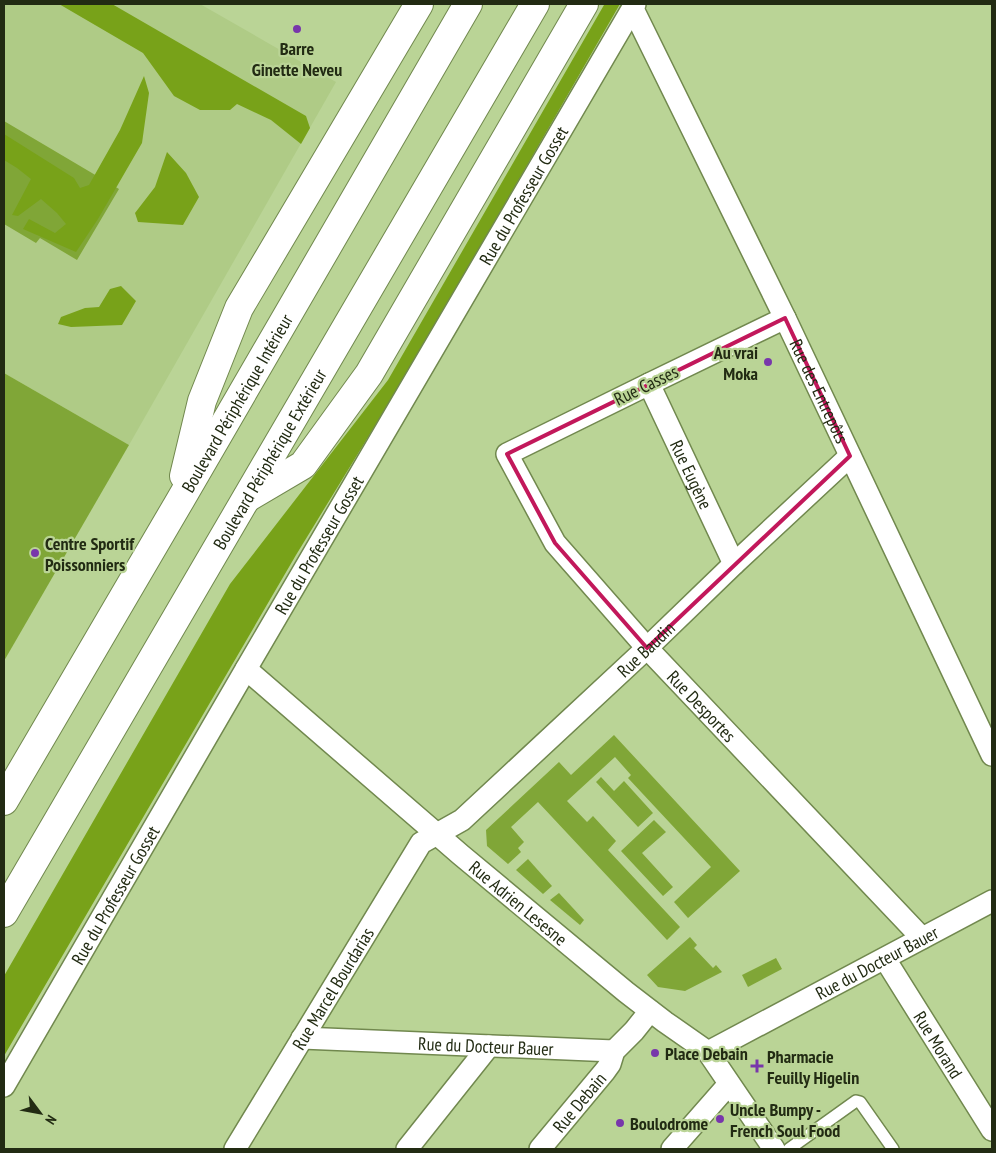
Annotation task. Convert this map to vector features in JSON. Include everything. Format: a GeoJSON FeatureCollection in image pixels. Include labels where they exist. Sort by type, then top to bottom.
{"type":"FeatureCollection","features":[{"type":"Feature","properties":{"kind":"highway"},"geometry":{"type":"LineString","coordinates":[[178,504],[202,401],[240,308],[419,4]]}},
{"type":"Feature","properties":{"kind":"highway","name":"Boulevard Périphérique Intérieur"},"geometry":{"type":"LineString","coordinates":[[4,801],[468,4]]}},
{"type":"Feature","properties":{"kind":"highway","name":"Boulevard Périphérique Extérieur"},"geometry":{"type":"LineString","coordinates":[[4,913],[535,4]]}},
{"type":"Feature","properties":{"kind":"highway"},"geometry":{"type":"LineString","coordinates":[[246,499],[303,465],[369,374],[584,4]]}},
{"type":"Feature","properties":{"kind":"street","name":"Rue des Entrepôts"},"geometry":{"type":"LineString","coordinates":[[634,6],[643,30],[785,318],[992,755]]}},
{"type":"Feature","properties":{"kind":"street","name":"Rue du Professeur Gosset"},"geometry":{"type":"LineString","coordinates":[[4,1086],[634,6]]}},
{"type":"Feature","properties":{"kind":"street","name":"Rue Casses"},"geometry":{"type":"LineString","coordinates":[[507,454],[785,318]]}},
{"type":"Feature","properties":{"kind":"street","name":"Rue Eugène"},"geometry":{"type":"LineString","coordinates":[[649,384],[734,564]]}},
{"type":"Feature","properties":{"kind":"street","name":"Rue Desportes"},"geometry":{"type":"LineString","coordinates":[[507,454],[555,543],[647,648],[922,938]]}},
{"type":"Feature","properties":{"kind":"street","name":"Rue Baudin"},"geometry":{"type":"LineString","coordinates":[[436,834],[462,820],[850,456]]}},
{"type":"Feature","properties":{"kind":"street","name":"Rue Adrien Lesesne"},"geometry":{"type":"LineString","coordinates":[[246,669],[436,834],[650,1011],[708,1052],[774,1149]]}},
{"type":"Feature","properties":{"kind":"street","name":"Rue Marcel Bourdarias"},"geometry":{"type":"LineString","coordinates":[[235,1149],[421,843],[436,834]]}},
{"type":"Feature","properties":{"kind":"street","name":"Rue du Docteur Bauer"},"geometry":{"type":"LineString","coordinates":[[708,1052],[992,901]]}},
{"type":"Feature","properties":{"kind":"street","name":"Rue Morand"},"geometry":{"type":"LineString","coordinates":[[885,959],[992,1130]]}},
{"type":"Feature","properties":{"kind":"street"},"geometry":{"type":"LineString","coordinates":[[614,1051],[634,1032],[650,1011]]}},
{"type":"Feature","properties":{"kind":"street","name":"Rue du Docteur Bauer"},"geometry":{"type":"LineString","coordinates":[[302,1038],[614,1051]]}},
{"type":"Feature","properties":{"kind":"street"},"geometry":{"type":"LineString","coordinates":[[407,1149],[489,1046]]}},
{"type":"Feature","properties":{"kind":"street","name":"Rue Debain"},"geometry":{"type":"LineString","coordinates":[[540,1149],[605,1071],[610,1064],[614,1051]]}},
{"type":"Feature","properties":{"kind":"street"},"geometry":{"type":"LineString","coordinates":[[672,1149],[729,1084]]}},
{"type":"Feature","properties":{"kind":"lane"},"geometry":{"type":"LineString","coordinates":[[789,1149],[856,1101],[860,1102],[893,1149]]}},
{"type":"Feature","properties":{"kind":"highlighted area"},"geometry":{"type":"Polygon","coordinates":[[[785,318],[850,456],[647,648],[555,543],[507,454],[785,318]]]}},
{"type":"Feature","properties":{"kind":"shaded area"},"geometry":{"type":"Polygon","coordinates":[[[4,4],[200,4],[336,82],[129,445],[4,373],[4,4]]]}},
{"type":"Feature","properties":{"kind":"shaded area"},"geometry":{"type":"Polygon","coordinates":[[[4,121],[119,189],[77,260],[40,238],[36,243],[4,224],[4,121]]]}},
{"type":"Feature","properties":{"kind":"shaded area","name":"Centre Sportif Poissonniers"},"geometry":{"type":"Polygon","coordinates":[[[4,373],[129,445],[4,661],[4,373]]]}},
{"type":"Feature","properties":{"kind":"shaded area"},"geometry":{"type":"Polygon","coordinates":[[[614,735],[740,871],[688,918],[674,902],[711,867],[628,778],[631,775],[615,757],[567,801],[587,822],[593,816],[616,841],[608,850],[680,927],[667,940],[538,802],[511,827],[524,842],[518,848],[521,852],[508,864],[487,846],[486,830],[559,762],[571,775],[614,735]]]}},
{"type":"Feature","properties":{"kind":"shaded area"},"geometry":{"type":"Polygon","coordinates":[[[601,777],[614,791],[624,781],[653,813],[638,827],[596,782],[601,777]]]}},
{"type":"Feature","properties":{"kind":"shaded area"},"geometry":{"type":"Polygon","coordinates":[[[654,820],[666,832],[642,853],[673,887],[663,896],[621,851],[654,820]]]}},
{"type":"Feature","properties":{"kind":"shaded area"},"geometry":{"type":"Polygon","coordinates":[[[528,859],[552,886],[543,894],[516,870],[528,859]]]}},
{"type":"Feature","properties":{"kind":"shaded area"},"geometry":{"type":"Polygon","coordinates":[[[559,893],[584,920],[580,925],[550,900],[559,893]]]}},
{"type":"Feature","properties":{"kind":"shaded area"},"geometry":{"type":"Polygon","coordinates":[[[690,937],[697,945],[694,948],[713,968],[716,965],[722,972],[685,991],[658,987],[647,975],[690,937]]]}},
{"type":"Feature","properties":{"kind":"shaded area"},"geometry":{"type":"Polygon","coordinates":[[[776,958],[782,969],[748,987],[742,975],[776,958]]]}},
{"type":"Feature","properties":{"kind":"green space"},"geometry":{"type":"Polygon","coordinates":[[[59,4],[112,4],[306,116],[310,128],[301,144],[271,120],[237,104],[230,110],[200,110],[174,96],[143,53],[59,4]]]}},
{"type":"Feature","properties":{"kind":"green space"},"geometry":{"type":"Polygon","coordinates":[[[620,4],[411,367],[296,555],[4,1056],[4,976],[230,584],[388,380],[604,5],[620,4]]]}},
{"type":"Feature","properties":{"kind":"green space"},"geometry":{"type":"Polygon","coordinates":[[[144,76],[149,93],[142,143],[98,219],[76,252],[23,229],[29,219],[55,233],[66,224],[41,199],[18,216],[12,215],[31,179],[4,160],[4,134],[74,178],[80,188],[89,185],[120,130],[144,76]]]}},
{"type":"Feature","properties":{"kind":"green space"},"geometry":{"type":"Polygon","coordinates":[[[167,152],[186,173],[199,197],[183,225],[138,222],[135,213],[155,187],[167,152]]]}},
{"type":"Feature","properties":{"kind":"green space"},"geometry":{"type":"Polygon","coordinates":[[[121,286],[136,301],[122,325],[71,327],[58,324],[61,317],[85,308],[99,307],[110,289],[121,286]]]}},
{"type":"Feature","properties":{"kind":"place","name":"Barre Ginette Neveu"},"geometry":{"type":"Point","coordinates":[297,29]}},
{"type":"Feature","properties":{"kind":"place","name":"Au vrai Moka"},"geometry":{"type":"Point","coordinates":[768,362]}},
{"type":"Feature","properties":{"kind":"place","name":"Centre Sportif Poissonniers"},"geometry":{"type":"Point","coordinates":[35,553]}},
{"type":"Feature","properties":{"kind":"place","name":"Place Debain"},"geometry":{"type":"Point","coordinates":[655,1053]}},
{"type":"Feature","properties":{"kind":"place","name":"Pharmacie Feuilly Higelin"},"geometry":{"type":"Point","coordinates":[757,1066]}},
{"type":"Feature","properties":{"kind":"place","name":"Uncle Bumpy - French Soul Food"},"geometry":{"type":"Point","coordinates":[720,1119]}},
{"type":"Feature","properties":{"kind":"place","name":"Boulodrome"},"geometry":{"type":"Point","coordinates":[620,1123]}}]}
